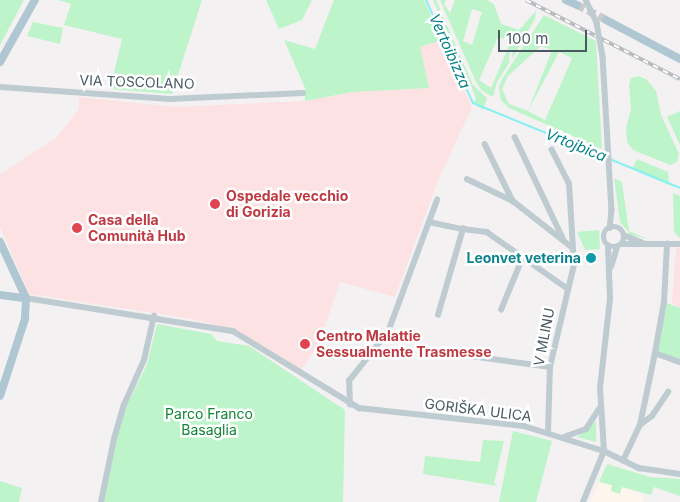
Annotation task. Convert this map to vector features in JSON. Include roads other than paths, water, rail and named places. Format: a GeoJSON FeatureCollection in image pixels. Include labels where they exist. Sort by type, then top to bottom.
{"type":"FeatureCollection","features":[{"type":"Feature","properties":{"kind":"main road"},"geometry":{"type":"LineString","coordinates":[[0,62],[35,0]]}},
{"type":"Feature","properties":{"kind":"main road"},"geometry":{"type":"LineString","coordinates":[[566,0],[577,6]]}},
{"type":"Feature","properties":{"kind":"main road"},"geometry":{"type":"LineString","coordinates":[[606,20],[680,59]]}},
{"type":"Feature","properties":{"kind":"main road"},"geometry":{"type":"LineString","coordinates":[[0,242],[26,298],[25,319],[0,396]]}},
{"type":"Feature","properties":{"kind":"main road"},"geometry":{"type":"LineString","coordinates":[[0,294],[26,298]]}},
{"type":"Feature","properties":{"kind":"street"},"geometry":{"type":"LineString","coordinates":[[562,438],[586,429],[598,416],[611,267],[608,246],[604,238],[610,228],[612,210],[604,56],[597,22],[586,0]]}},
{"type":"Feature","properties":{"kind":"street","name":"VIA TOSCOLANO"},"geometry":{"type":"LineString","coordinates":[[0,87],[170,98],[303,93]]}},
{"type":"Feature","properties":{"kind":"street"},"geometry":{"type":"LineString","coordinates":[[515,137],[563,238]]}},
{"type":"Feature","properties":{"kind":"street"},"geometry":{"type":"LineString","coordinates":[[485,144],[513,201]]}},
{"type":"Feature","properties":{"kind":"street","name":"V MLINU"},"geometry":{"type":"LineString","coordinates":[[548,433],[550,367],[574,265],[569,184],[552,150]]}},
{"type":"Feature","properties":{"kind":"street"},"geometry":{"type":"LineString","coordinates":[[467,178],[513,201],[563,238],[573,248]]}},
{"type":"Feature","properties":{"kind":"street"},"geometry":{"type":"LineString","coordinates":[[26,298],[154,316],[233,331],[348,404],[349,381],[388,332],[437,200]]}},
{"type":"Feature","properties":{"kind":"street"},"geometry":{"type":"LineString","coordinates":[[612,210],[618,228],[624,235],[645,244]]}},
{"type":"Feature","properties":{"kind":"street"},"geometry":{"type":"LineString","coordinates":[[429,222],[487,232],[522,259],[568,289]]}},
{"type":"Feature","properties":{"kind":"street"},"geometry":{"type":"LineString","coordinates":[[610,228],[618,228]]}},
{"type":"Feature","properties":{"kind":"street"},"geometry":{"type":"LineString","coordinates":[[438,315],[463,229]]}},
{"type":"Feature","properties":{"kind":"street"},"geometry":{"type":"LineString","coordinates":[[611,267],[624,235]]}},
{"type":"Feature","properties":{"kind":"street"},"geometry":{"type":"LineString","coordinates":[[623,461],[640,425],[655,353],[664,302],[667,244]]}},
{"type":"Feature","properties":{"kind":"street"},"geometry":{"type":"LineString","coordinates":[[608,246],[680,244]]}},
{"type":"Feature","properties":{"kind":"street"},"geometry":{"type":"LineString","coordinates":[[501,310],[508,284],[522,259]]}},
{"type":"Feature","properties":{"kind":"street"},"geometry":{"type":"LineString","coordinates":[[101,502],[116,430],[144,360],[154,316]]}},
{"type":"Feature","properties":{"kind":"street"},"geometry":{"type":"LineString","coordinates":[[435,351],[550,367]]}},
{"type":"Feature","properties":{"kind":"street"},"geometry":{"type":"LineString","coordinates":[[655,353],[680,362]]}},
{"type":"Feature","properties":{"kind":"street"},"geometry":{"type":"LineString","coordinates":[[640,425],[652,416],[668,392]]}},
{"type":"Feature","properties":{"kind":"street","name":"GORIŠKA ULICA"},"geometry":{"type":"LineString","coordinates":[[348,404],[524,426],[604,450],[623,461],[653,472],[680,474]]}},
{"type":"Feature","properties":{"kind":"street"},"geometry":{"type":"LineString","coordinates":[[583,502],[604,450],[600,404]]}},
{"type":"Feature","properties":{"kind":"waterway","name":"Vrtojbica"},"geometry":{"type":"LineString","coordinates":[[426,0],[473,103],[680,188]]}},
{"type":"Feature","properties":{"kind":"tunnel"},"geometry":{"type":"LineString","coordinates":[[577,5],[606,20]]}},
{"type":"Feature","properties":{"kind":"railway"},"geometry":{"type":"LineString","coordinates":[[526,0],[680,79]]}},
{"type":"Feature","properties":{"kind":"place","name":"Ospedale vecchio di Gorizia"},"geometry":{"type":"Point","coordinates":[215,204]}},
{"type":"Feature","properties":{"kind":"place","name":"Casa della Comunità Hub"},"geometry":{"type":"Point","coordinates":[77,228]}},
{"type":"Feature","properties":{"kind":"place","name":"Leonvet veterina"},"geometry":{"type":"Point","coordinates":[591,258]}},
{"type":"Feature","properties":{"kind":"place","name":"Centro Malattie Sessualmente Trasmesse"},"geometry":{"type":"Point","coordinates":[305,344]}},
{"type":"Feature","properties":{"kind":"water label","name":"Vertoibizza"},"geometry":{"type":"Point","coordinates":[450,51]}},
{"type":"Feature","properties":{"kind":"park label","name":"Parco Franco Basaglia"},"geometry":{"type":"Point","coordinates":[209,422]}}]}
